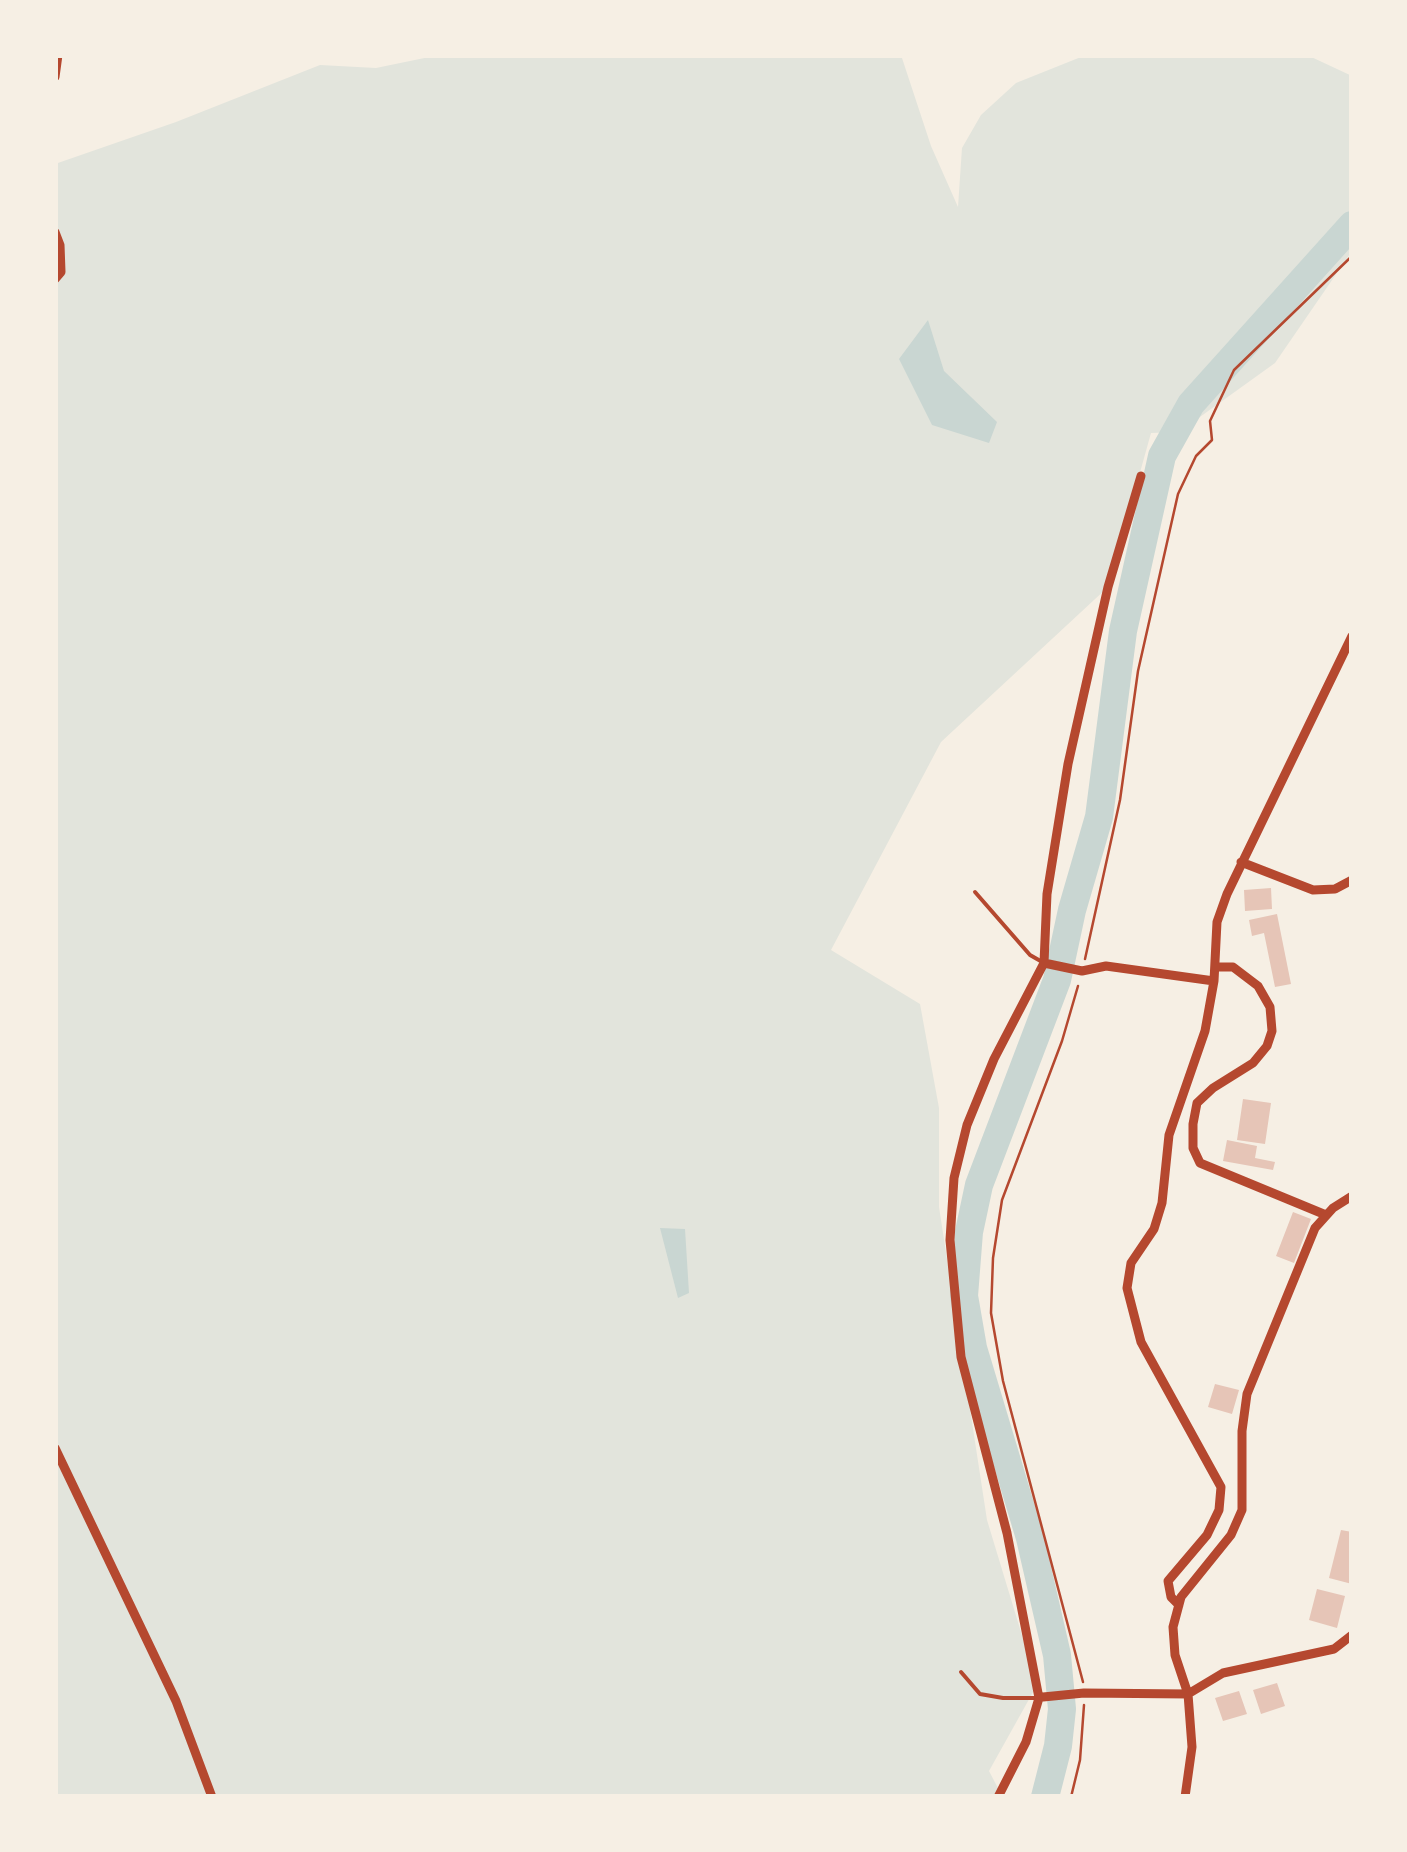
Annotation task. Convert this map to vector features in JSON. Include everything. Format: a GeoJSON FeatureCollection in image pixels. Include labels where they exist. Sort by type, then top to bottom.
{"type":"FeatureCollection","features":[{"type":"Feature","properties":{"kind":"street"},"geometry":{"type":"LineString","coordinates":[[55,76],[56,60]]}},
{"type":"Feature","properties":{"kind":"street"},"geometry":{"type":"LineString","coordinates":[[55,232],[62,272],[55,278]]}},
{"type":"Feature","properties":{"kind":"street"},"geometry":{"type":"LineString","coordinates":[[998,1797],[1026,1742],[1041,1698],[1007,1534],[961,1356],[950,1240],[954,1178],[966,1125],[994,1058],[1044,963],[1047,894],[1068,764],[1104,605],[1140,476]]}},
{"type":"Feature","properties":{"kind":"street"},"geometry":{"type":"LineString","coordinates":[[1179,1605],[1171,1597],[1168,1581],[1207,1535],[1219,1510],[1221,1486],[1141,1342],[1127,1288],[1131,1263],[1154,1230],[1162,1203],[1168,1135],[1196,1062],[1214,981],[1217,922],[1241,862],[1352,636]]}},
{"type":"Feature","properties":{"kind":"street"},"geometry":{"type":"LineString","coordinates":[[1241,862],[1313,890],[1335,888],[1352,880]]}},
{"type":"Feature","properties":{"kind":"street"},"geometry":{"type":"LineString","coordinates":[[1044,963],[1082,971],[1106,966],[1214,981]]}},
{"type":"Feature","properties":{"kind":"street"},"geometry":{"type":"LineString","coordinates":[[1216,967],[1233,967],[1258,986],[1270,1007],[1272,1030],[1268,1046],[1253,1063],[1197,1103],[1192,1124],[1193,1148],[1200,1163],[1326,1214]]}},
{"type":"Feature","properties":{"kind":"street"},"geometry":{"type":"LineString","coordinates":[[1185,1797],[1192,1747],[1188,1694],[1175,1654],[1173,1627],[1179,1605],[1196,1576],[1232,1534],[1242,1510],[1246,1394],[1314,1228],[1352,1196]]}},
{"type":"Feature","properties":{"kind":"street"},"geometry":{"type":"LineString","coordinates":[[55,1448],[176,1701],[212,1797]]}},
{"type":"Feature","properties":{"kind":"street"},"geometry":{"type":"LineString","coordinates":[[1041,1698],[1082,1693],[1188,1694],[1222,1673],[1334,1649],[1352,1635]]}},
{"type":"Feature","properties":{"kind":"lane"},"geometry":{"type":"LineString","coordinates":[[975,892],[1030,955],[1044,963]]}},
{"type":"Feature","properties":{"kind":"lane"},"geometry":{"type":"LineString","coordinates":[[960,1672],[980,1694],[1041,1698]]}},
{"type":"Feature","properties":{"kind":"path"},"geometry":{"type":"LineString","coordinates":[[1071,1797],[1080,1760],[1083,1676],[1003,1381],[991,1314],[993,1258],[1002,1200],[1062,1040],[1082,971],[1120,800],[1138,671],[1178,494],[1196,456],[1212,440],[1210,421],[1234,370],[1352,256]]}},
{"type":"Feature","properties":{"kind":"shaded area"},"geometry":{"type":"Polygon","coordinates":[[[439,55],[901,55],[931,146],[958,207],[962,148],[981,115],[1016,83],[1086,55],[1307,55],[1352,76],[1352,251],[1275,363],[1179,432],[1151,433],[1108,587],[941,742],[831,950],[920,1004],[939,1108],[939,1207],[987,1520],[1037,1685],[989,1771],[1000,1792],[995,1797],[55,1797],[55,164],[176,122],[320,65],[376,68],[439,55]]]}},
{"type":"Feature","properties":{"kind":"shaded area"},"geometry":{"type":"Polygon","coordinates":[[[928,320],[944,371],[997,422],[989,443],[932,425],[899,359],[928,320]]]}},
{"type":"Feature","properties":{"kind":"shaded area"},"geometry":{"type":"Polygon","coordinates":[[[660,1228],[685,1229],[689,1293],[678,1298],[660,1228]]]}},
{"type":"Feature","properties":{"kind":"building"},"geometry":{"type":"Polygon","coordinates":[[[1271,888],[1272,909],[1245,911],[1244,890],[1271,888]]]}},
{"type":"Feature","properties":{"kind":"building"},"geometry":{"type":"Polygon","coordinates":[[[1277,914],[1291,984],[1275,987],[1264,933],[1252,936],[1249,920],[1277,914]]]}},
{"type":"Feature","properties":{"kind":"building"},"geometry":{"type":"Polygon","coordinates":[[[1243,1099],[1271,1103],[1265,1144],[1237,1140],[1243,1099]]]}},
{"type":"Feature","properties":{"kind":"building"},"geometry":{"type":"Polygon","coordinates":[[[1227,1140],[1257,1146],[1255,1158],[1275,1162],[1273,1170],[1223,1161],[1227,1140]]]}},
{"type":"Feature","properties":{"kind":"building"},"geometry":{"type":"Polygon","coordinates":[[[1293,1212],[1311,1219],[1294,1263],[1276,1256],[1293,1212]]]}},
{"type":"Feature","properties":{"kind":"building"},"geometry":{"type":"Polygon","coordinates":[[[1215,1384],[1239,1390],[1232,1414],[1208,1407],[1215,1384]]]}},
{"type":"Feature","properties":{"kind":"building"},"geometry":{"type":"Polygon","coordinates":[[[1341,1530],[1352,1532],[1352,1584],[1329,1578],[1341,1530]]]}},
{"type":"Feature","properties":{"kind":"building"},"geometry":{"type":"Polygon","coordinates":[[[1317,1589],[1345,1596],[1337,1628],[1309,1620],[1317,1589]]]}},
{"type":"Feature","properties":{"kind":"building"},"geometry":{"type":"Polygon","coordinates":[[[1277,1683],[1285,1706],[1261,1714],[1253,1690],[1277,1683]]]}},
{"type":"Feature","properties":{"kind":"building"},"geometry":{"type":"Polygon","coordinates":[[[1239,1691],[1247,1714],[1223,1721],[1215,1698],[1239,1691]]]}},
{"type":"Feature","properties":{"kind":"waterway"},"geometry":{"type":"LineString","coordinates":[[1045,1797],[1058,1746],[1062,1709],[1057,1655],[1030,1538],[973,1348],[964,1296],[969,1232],[979,1185],[1057,980],[1099,817],[1123,631],[1162,456],[1191,404],[1352,225]]}}]}
